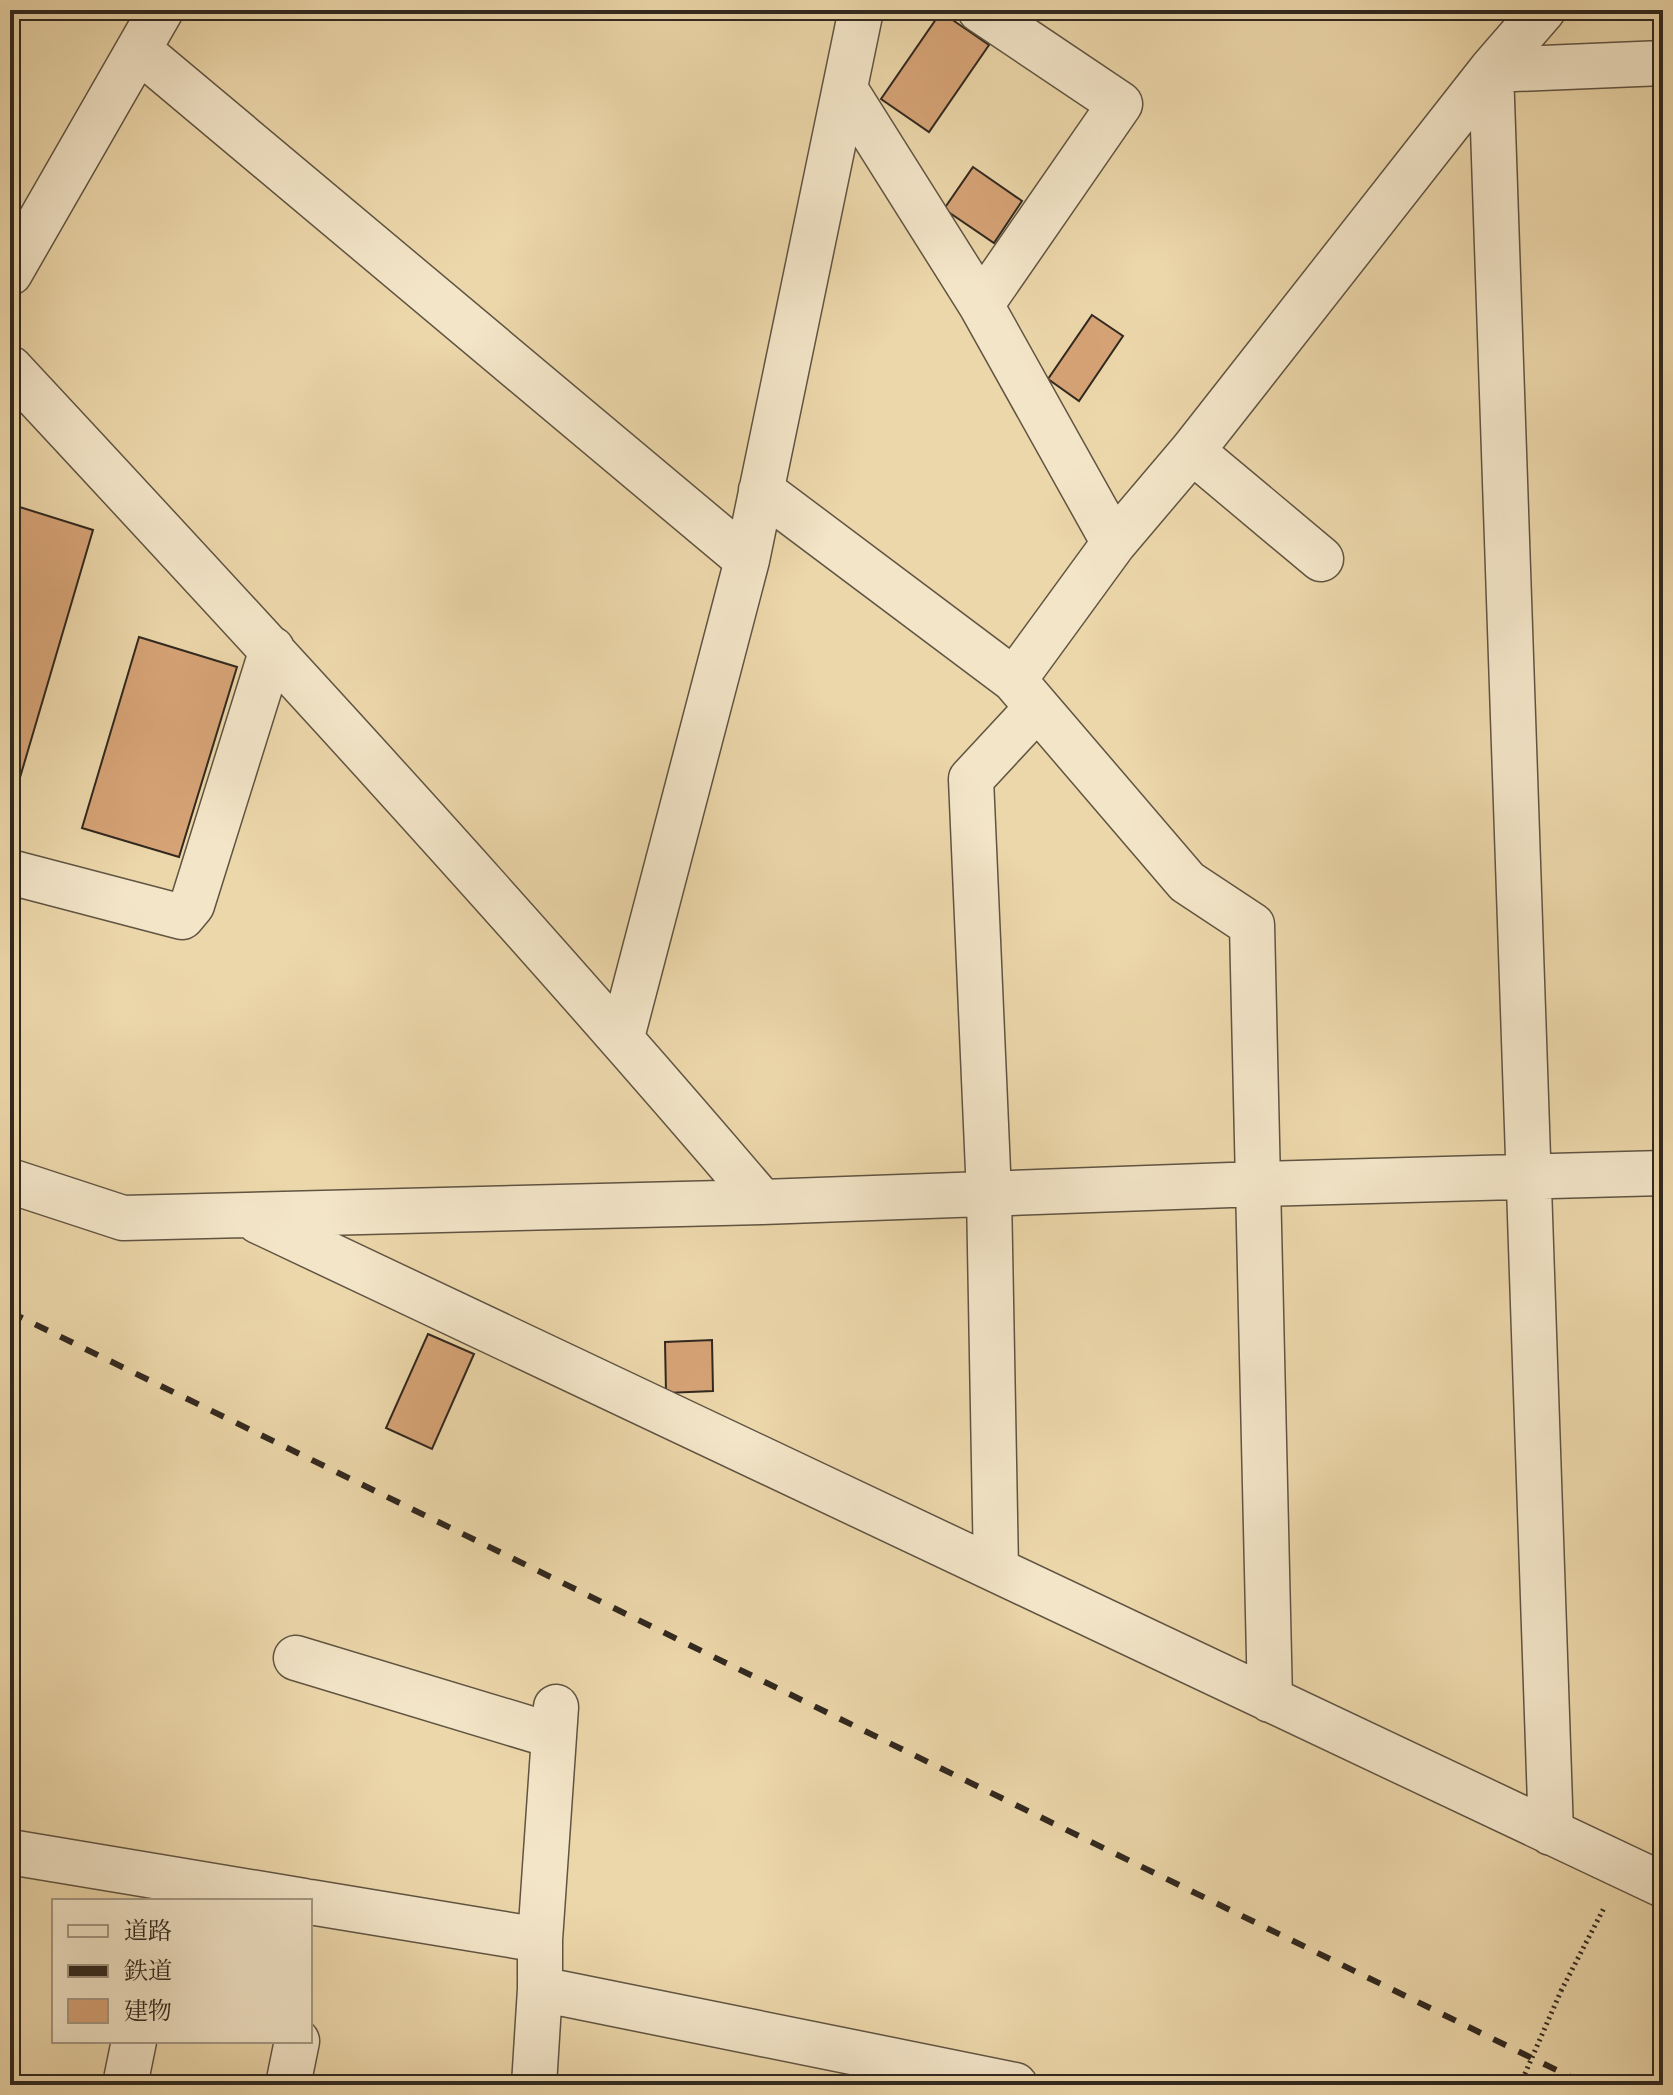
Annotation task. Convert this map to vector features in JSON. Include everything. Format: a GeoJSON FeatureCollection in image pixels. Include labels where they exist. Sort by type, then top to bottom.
{"type":"FeatureCollection","features":[{"type":"Feature","properties":{"kind":"street"},"geometry":{"type":"LineString","coordinates":[[10,273],[161,10]]}},
{"type":"Feature","properties":{"kind":"street"},"geometry":{"type":"LineString","coordinates":[[622,1037],[747,560],[861,10]]}},
{"type":"Feature","properties":{"kind":"street"},"geometry":{"type":"LineString","coordinates":[[980,10],[1120,104],[981,305]]}},
{"type":"Feature","properties":{"kind":"street"},"geometry":{"type":"LineString","coordinates":[[996,1569],[989,1194],[971,779],[1114,543],[1192,451],[1491,70],[1543,10]]}},
{"type":"Feature","properties":{"kind":"street"},"geometry":{"type":"LineString","coordinates":[[140,51],[747,560]]}},
{"type":"Feature","properties":{"kind":"street"},"geometry":{"type":"LineString","coordinates":[[1491,70],[1663,63]]}},
{"type":"Feature","properties":{"kind":"street"},"geometry":{"type":"LineString","coordinates":[[1491,70],[1551,1833]]}},
{"type":"Feature","properties":{"kind":"street"},"geometry":{"type":"LineString","coordinates":[[845,89],[981,305],[1114,543]]}},
{"type":"Feature","properties":{"kind":"street"},"geometry":{"type":"LineString","coordinates":[[10,368],[272,649],[622,1037],[762,1202]]}},
{"type":"Feature","properties":{"kind":"street"},"geometry":{"type":"LineString","coordinates":[[1192,451],[1321,559]]}},
{"type":"Feature","properties":{"kind":"street"},"geometry":{"type":"LineString","coordinates":[[761,490],[1025,694],[1187,882],[1252,925],[1270,1700]]}},
{"type":"Feature","properties":{"kind":"street"},"geometry":{"type":"LineString","coordinates":[[10,872],[182,917],[192,905],[272,649]]}},
{"type":"Feature","properties":{"kind":"street"},"geometry":{"type":"LineString","coordinates":[[10,1181],[123,1218],[762,1202],[1663,1173]]}},
{"type":"Feature","properties":{"kind":"street"},"geometry":{"type":"LineString","coordinates":[[249,1216],[1644,1876]]}},
{"type":"Feature","properties":{"kind":"street"},"geometry":{"type":"LineString","coordinates":[[296,1658],[555,1722],[534,2085]]}},
{"type":"Feature","properties":{"kind":"street"},"geometry":{"type":"LineString","coordinates":[[10,1852],[289,1899]]}},
{"type":"Feature","properties":{"kind":"street"},"geometry":{"type":"LineString","coordinates":[[312,1903],[540,1940]]}},
{"type":"Feature","properties":{"kind":"street"},"geometry":{"type":"LineString","coordinates":[[540,1989],[907,2074],[1015,2085]]}},
{"type":"Feature","properties":{"kind":"street"},"geometry":{"type":"LineString","coordinates":[[125,2085],[134,2043]]}},
{"type":"Feature","properties":{"kind":"street"},"geometry":{"type":"LineString","coordinates":[[288,2085],[297,2043]]}},
{"type":"Feature","properties":{"kind":"path"},"geometry":{"type":"LineString","coordinates":[[1520,2085],[1561,1991],[1644,1876]]}},
{"type":"Feature","properties":{"kind":"building"},"geometry":{"type":"Polygon","coordinates":[[[941,12],[989,45],[929,132],[881,99],[941,12]]]}},
{"type":"Feature","properties":{"kind":"building"},"geometry":{"type":"Polygon","coordinates":[[[973,167],[1022,201],[994,243],[944,209],[973,167]]]}},
{"type":"Feature","properties":{"kind":"building"},"geometry":{"type":"Polygon","coordinates":[[[1092,315],[1123,336],[1079,401],[1048,379],[1092,315]]]}},
{"type":"Feature","properties":{"kind":"building"},"geometry":{"type":"Polygon","coordinates":[[[10,504],[93,530],[11,808],[10,808],[10,504]]]}},
{"type":"Feature","properties":{"kind":"building"},"geometry":{"type":"Polygon","coordinates":[[[139,637],[237,667],[179,857],[82,828],[139,637]]]}},
{"type":"Feature","properties":{"kind":"building"},"geometry":{"type":"Polygon","coordinates":[[[428,1334],[474,1354],[432,1449],[386,1428],[428,1334]]]}},
{"type":"Feature","properties":{"kind":"building"},"geometry":{"type":"Polygon","coordinates":[[[712,1340],[713,1391],[666,1393],[665,1342],[712,1340]]]}},
{"type":"Feature","properties":{"kind":"railway"},"geometry":{"type":"LineString","coordinates":[[10,1312],[1587,2085]]}}]}
